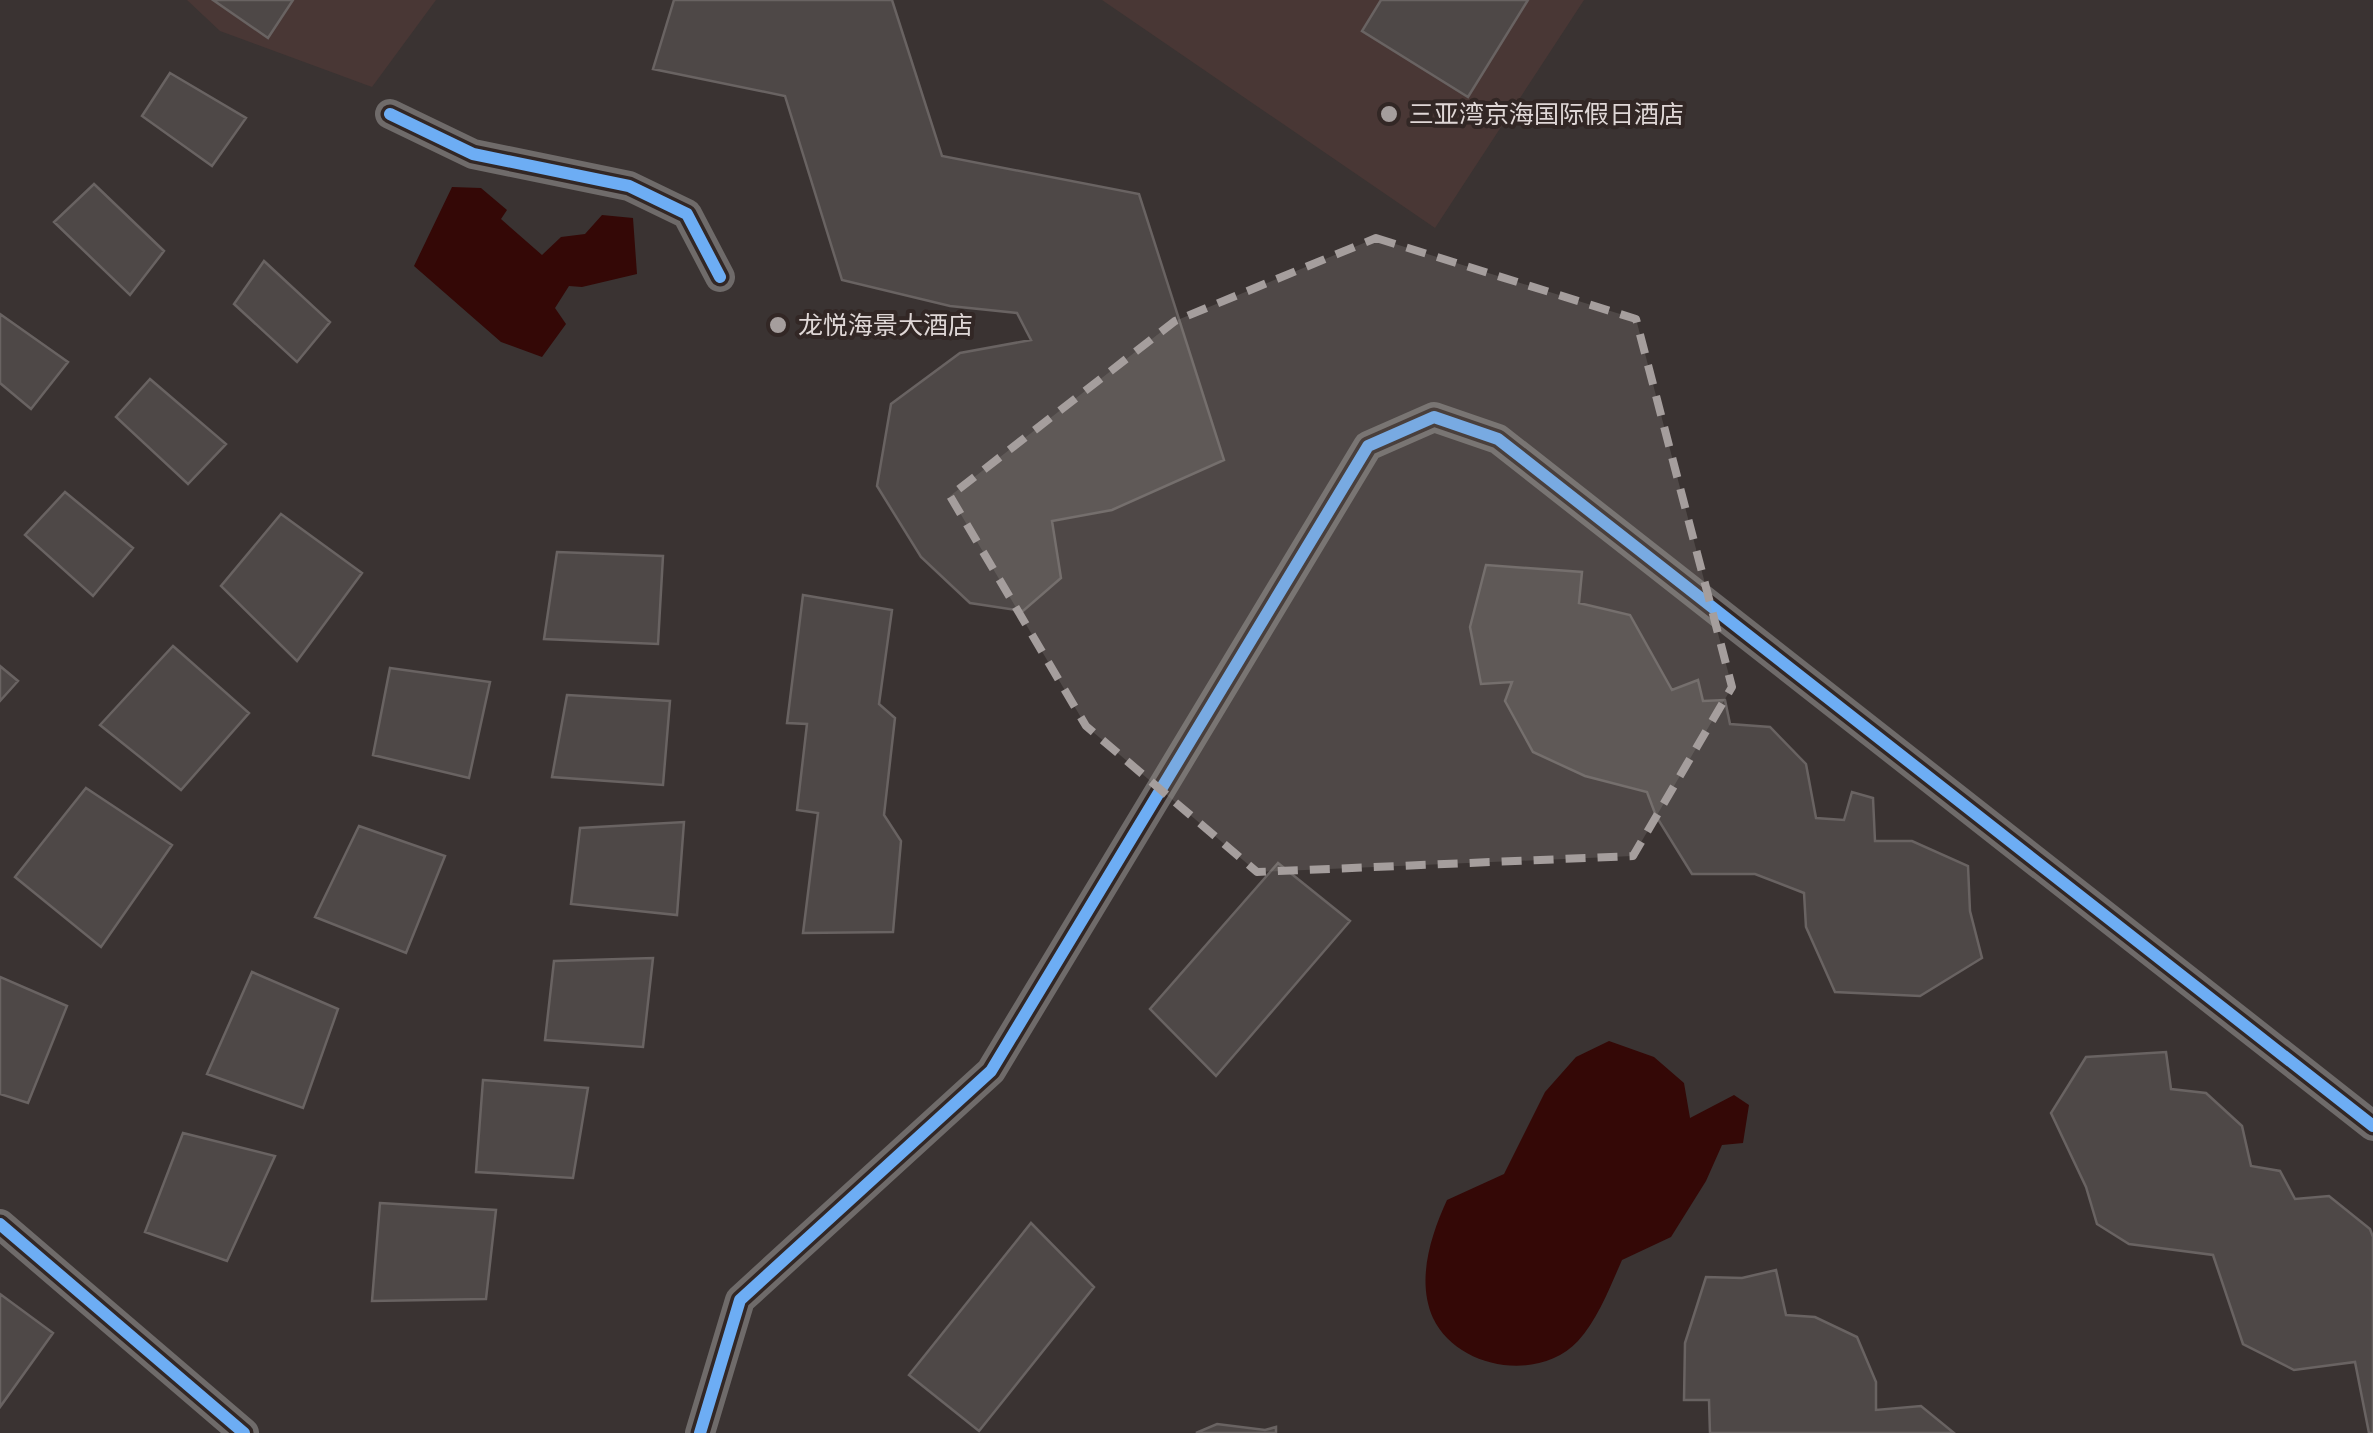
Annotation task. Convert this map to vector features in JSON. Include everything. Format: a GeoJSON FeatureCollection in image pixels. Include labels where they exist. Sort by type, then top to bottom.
{"type":"FeatureCollection","features":[{"type":"Feature","properties":{"kind":"street"},"geometry":{"type":"LineString","coordinates":[[390,114],[473,154],[629,186],[688,214],[720,277]]}},
{"type":"Feature","properties":{"kind":"street"},"geometry":{"type":"LineString","coordinates":[[700,1433],[740,1300],[991,1071],[1368,446],[1434,417],[1498,439],[2373,1126]]}},
{"type":"Feature","properties":{"kind":"street"},"geometry":{"type":"LineString","coordinates":[[0,1224],[244,1433]]}},
{"type":"Feature","properties":{"kind":"highlighted area"},"geometry":{"type":"Polygon","coordinates":[[[1376,238],[1636,319],[1732,687],[1633,856],[1257,872],[1086,726],[950,496],[1175,321],[1376,238]]]}},
{"type":"Feature","properties":{"kind":"shaded area"},"geometry":{"type":"Polygon","coordinates":[[[187,0],[436,0],[372,87],[220,31],[187,0]]]}},
{"type":"Feature","properties":{"kind":"shaded area","name":"三亚湾京海国际假日酒店"},"geometry":{"type":"Polygon","coordinates":[[[1102,0],[1584,0],[1435,228],[1102,0]]]}},
{"type":"Feature","properties":{"kind":"shaded area"},"geometry":{"type":"Polygon","coordinates":[[[452,187],[481,188],[507,210],[501,219],[542,255],[561,237],[585,234],[602,215],[633,218],[637,274],[582,287],[569,286],[555,308],[566,324],[542,357],[501,342],[414,266],[452,187]]]}},
{"type":"Feature","properties":{"kind":"shaded area"},"geometry":{"type":"Polygon","coordinates":[[[1609,1041],[1654,1057],[1684,1083],[1690,1118],[1734,1095],[1749,1105],[1743,1143],[1722,1145],[1706,1181],[1671,1237],[1622,1260],[1598,1313],[1578,1341],[1562,1354],[1521,1366],[1479,1359],[1445,1335],[1428,1303],[1428,1258],[1441,1214],[1447,1200],[1504,1174],[1545,1092],[1576,1057],[1609,1041]]]}},
{"type":"Feature","properties":{"kind":"building"},"geometry":{"type":"Polygon","coordinates":[[[213,0],[293,0],[268,38],[213,0]]]}},
{"type":"Feature","properties":{"kind":"building"},"geometry":{"type":"Polygon","coordinates":[[[674,0],[892,0],[942,156],[1139,194],[1224,460],[1112,510],[1052,521],[1061,578],[1023,611],[970,603],[921,557],[877,486],[891,404],[960,353],[1031,340],[1017,313],[950,306],[842,280],[785,96],[653,69],[674,0]]]}},
{"type":"Feature","properties":{"kind":"building"},"geometry":{"type":"Polygon","coordinates":[[[1381,0],[1528,0],[1468,97],[1362,31],[1381,0]]]}},
{"type":"Feature","properties":{"kind":"building"},"geometry":{"type":"Polygon","coordinates":[[[170,73],[246,118],[212,166],[142,116],[170,73]]]}},
{"type":"Feature","properties":{"kind":"building"},"geometry":{"type":"Polygon","coordinates":[[[94,184],[164,251],[130,295],[54,222],[94,184]]]}},
{"type":"Feature","properties":{"kind":"building"},"geometry":{"type":"Polygon","coordinates":[[[264,261],[330,322],[297,362],[234,304],[264,261]]]}},
{"type":"Feature","properties":{"kind":"building"},"geometry":{"type":"Polygon","coordinates":[[[0,314],[68,362],[31,409],[0,383],[0,314]]]}},
{"type":"Feature","properties":{"kind":"building"},"geometry":{"type":"Polygon","coordinates":[[[150,379],[226,444],[188,484],[116,417],[150,379]]]}},
{"type":"Feature","properties":{"kind":"building"},"geometry":{"type":"Polygon","coordinates":[[[65,492],[133,548],[93,596],[25,535],[65,492]]]}},
{"type":"Feature","properties":{"kind":"building"},"geometry":{"type":"Polygon","coordinates":[[[281,514],[362,573],[297,661],[221,586],[281,514]]]}},
{"type":"Feature","properties":{"kind":"building"},"geometry":{"type":"Polygon","coordinates":[[[557,552],[663,556],[658,644],[544,639],[557,552]]]}},
{"type":"Feature","properties":{"kind":"building"},"geometry":{"type":"Polygon","coordinates":[[[1486,565],[1582,572],[1579,603],[1630,615],[1672,690],[1698,680],[1703,701],[1725,700],[1730,724],[1770,727],[1806,764],[1816,818],[1844,820],[1852,792],[1873,798],[1875,841],[1912,841],[1968,866],[1970,911],[1982,958],[1920,996],[1835,992],[1806,927],[1804,893],[1755,874],[1692,874],[1656,816],[1647,792],[1585,776],[1533,752],[1505,701],[1512,682],[1481,684],[1470,627],[1486,565]]]}},
{"type":"Feature","properties":{"kind":"building"},"geometry":{"type":"Polygon","coordinates":[[[803,595],[892,610],[879,704],[895,718],[884,815],[901,841],[893,932],[803,933],[818,813],[797,810],[807,724],[787,723],[803,595]]]}},
{"type":"Feature","properties":{"kind":"building"},"geometry":{"type":"Polygon","coordinates":[[[173,646],[249,713],[181,790],[100,725],[173,646]]]}},
{"type":"Feature","properties":{"kind":"building"},"geometry":{"type":"Polygon","coordinates":[[[0,666],[18,681],[0,701],[0,666]]]}},
{"type":"Feature","properties":{"kind":"building"},"geometry":{"type":"Polygon","coordinates":[[[390,668],[490,682],[469,778],[373,755],[390,668]]]}},
{"type":"Feature","properties":{"kind":"building"},"geometry":{"type":"Polygon","coordinates":[[[567,695],[670,701],[663,785],[552,777],[567,695]]]}},
{"type":"Feature","properties":{"kind":"building"},"geometry":{"type":"Polygon","coordinates":[[[86,788],[172,845],[101,947],[15,877],[86,788]]]}},
{"type":"Feature","properties":{"kind":"building"},"geometry":{"type":"Polygon","coordinates":[[[684,822],[677,915],[571,904],[580,828],[684,822]]]}},
{"type":"Feature","properties":{"kind":"building"},"geometry":{"type":"Polygon","coordinates":[[[359,826],[445,856],[406,953],[315,917],[359,826]]]}},
{"type":"Feature","properties":{"kind":"building"},"geometry":{"type":"Polygon","coordinates":[[[1278,863],[1350,921],[1216,1076],[1150,1009],[1278,863]]]}},
{"type":"Feature","properties":{"kind":"building"},"geometry":{"type":"Polygon","coordinates":[[[653,958],[643,1047],[545,1040],[554,961],[653,958]]]}},
{"type":"Feature","properties":{"kind":"building"},"geometry":{"type":"Polygon","coordinates":[[[252,972],[338,1009],[303,1108],[207,1074],[252,972]]]}},
{"type":"Feature","properties":{"kind":"building"},"geometry":{"type":"Polygon","coordinates":[[[0,977],[67,1006],[28,1103],[0,1094],[0,977]]]}},
{"type":"Feature","properties":{"kind":"building"},"geometry":{"type":"Polygon","coordinates":[[[2166,1052],[2171,1089],[2206,1093],[2242,1126],[2251,1166],[2280,1171],[2295,1199],[2329,1196],[2370,1229],[2373,1433],[2369,1433],[2355,1362],[2294,1370],[2243,1344],[2213,1255],[2129,1244],[2097,1224],[2086,1187],[2051,1113],[2086,1057],[2166,1052]]]}},
{"type":"Feature","properties":{"kind":"building"},"geometry":{"type":"Polygon","coordinates":[[[483,1080],[588,1088],[573,1178],[476,1172],[483,1080]]]}},
{"type":"Feature","properties":{"kind":"building"},"geometry":{"type":"Polygon","coordinates":[[[183,1133],[275,1156],[227,1261],[145,1232],[183,1133]]]}},
{"type":"Feature","properties":{"kind":"building"},"geometry":{"type":"Polygon","coordinates":[[[380,1203],[496,1210],[486,1299],[372,1301],[380,1203]]]}},
{"type":"Feature","properties":{"kind":"building"},"geometry":{"type":"Polygon","coordinates":[[[1031,1223],[1094,1287],[979,1431],[909,1375],[1031,1223]]]}},
{"type":"Feature","properties":{"kind":"building"},"geometry":{"type":"Polygon","coordinates":[[[1776,1270],[1786,1315],[1815,1317],[1857,1337],[1876,1382],[1876,1410],[1921,1406],[1954,1433],[1710,1433],[1709,1400],[1684,1400],[1685,1343],[1706,1277],[1742,1278],[1776,1270]]]}},
{"type":"Feature","properties":{"kind":"building"},"geometry":{"type":"Polygon","coordinates":[[[0,1294],[53,1333],[0,1407],[0,1294]]]}},
{"type":"Feature","properties":{"kind":"building"},"geometry":{"type":"Polygon","coordinates":[[[1217,1424],[1265,1430],[1276,1427],[1276,1433],[1196,1433],[1217,1424]]]}},
{"type":"Feature","properties":{"kind":"cycle path"},"geometry":{"type":"LineString","coordinates":[[390,114],[473,154],[629,186],[687,214],[720,277]]}},
{"type":"Feature","properties":{"kind":"cycle path"},"geometry":{"type":"LineString","coordinates":[[700,1433],[740,1300],[991,1071],[1368,446],[1434,417],[1498,439],[2373,1126]]}},
{"type":"Feature","properties":{"kind":"cycle path"},"geometry":{"type":"LineString","coordinates":[[0,1224],[244,1433]]}},
{"type":"Feature","properties":{"kind":"place","name":"三亚湾京海国际假日酒店"},"geometry":{"type":"Point","coordinates":[1389,114]}},
{"type":"Feature","properties":{"kind":"place","name":"龙悦海景大酒店"},"geometry":{"type":"Point","coordinates":[778,325]}}]}
